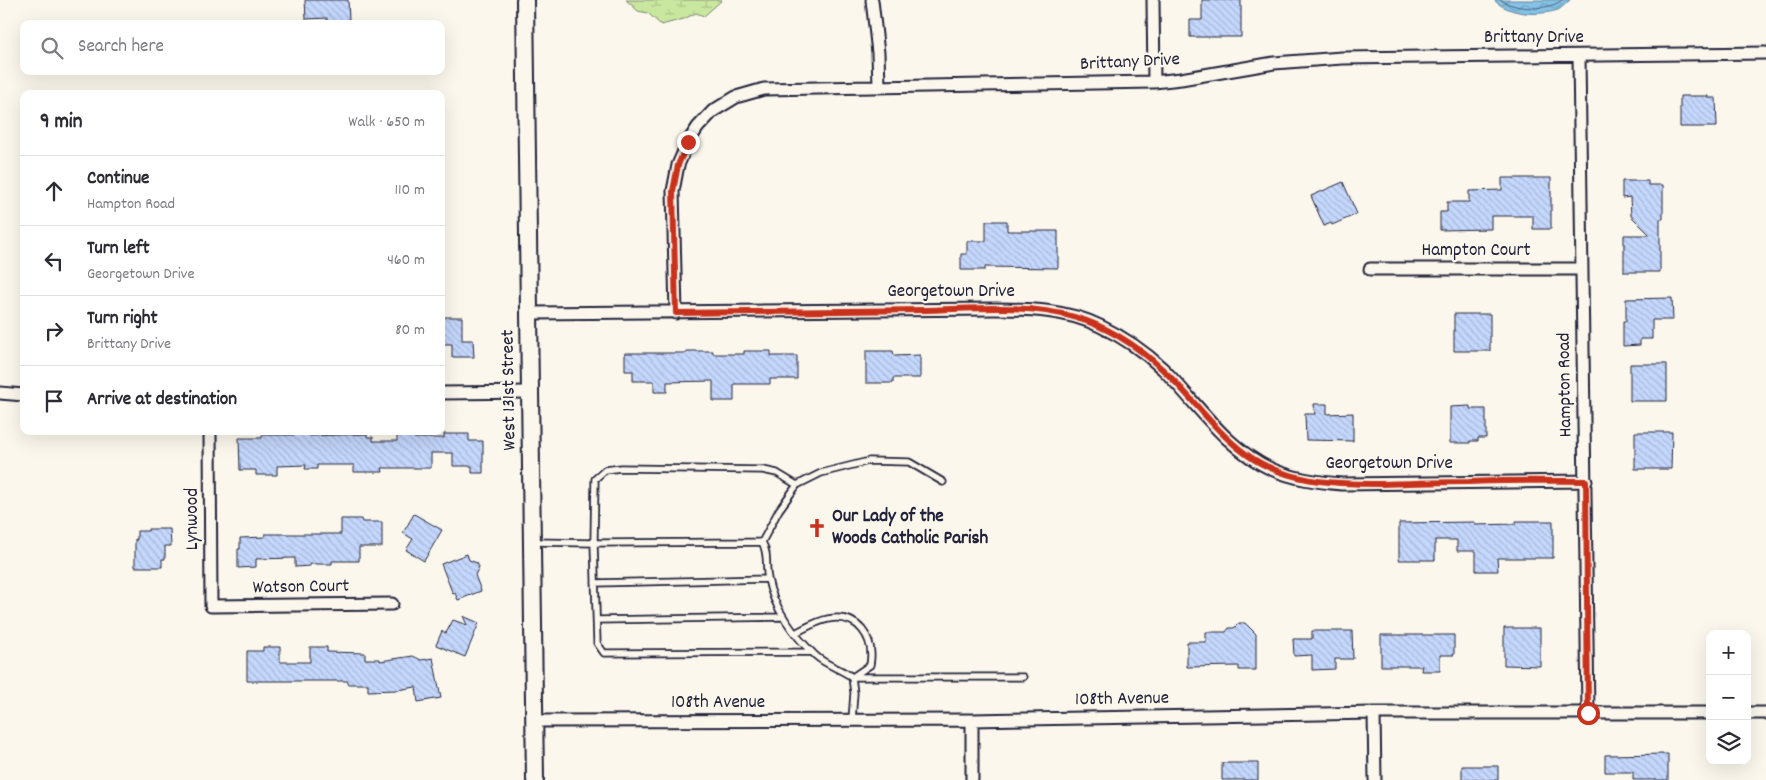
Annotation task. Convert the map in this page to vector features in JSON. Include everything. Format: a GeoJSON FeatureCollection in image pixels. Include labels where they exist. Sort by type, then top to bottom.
{"type":"FeatureCollection","features":[{"type":"Feature","properties":{"kind":"street","name":"West 131st Street"},"geometry":{"type":"LineString","coordinates":[[525,0],[535,780]]}},
{"type":"Feature","properties":{"kind":"street"},"geometry":{"type":"LineString","coordinates":[[872,0],[878,44],[879,86]]}},
{"type":"Feature","properties":{"kind":"street"},"geometry":{"type":"LineString","coordinates":[[1153,0],[1154,82]]}},
{"type":"Feature","properties":{"kind":"street","name":"Brittany Drive"},"geometry":{"type":"LineString","coordinates":[[676,313],[673,191],[678,165],[688,142],[698,127],[713,112],[736,97],[764,89],[1154,82],[1181,79],[1249,66],[1310,60],[1470,56],[1766,53]]}},
{"type":"Feature","properties":{"kind":"street","name":"Hampton Road"},"geometry":{"type":"LineString","coordinates":[[1579,56],[1588,713]]}},
{"type":"Feature","properties":{"kind":"street","name":"Hampton Court"},"geometry":{"type":"LineString","coordinates":[[1370,269],[1582,268]]}},
{"type":"Feature","properties":{"kind":"street","name":"Georgetown Drive"},"geometry":{"type":"LineString","coordinates":[[529,313],[996,309],[1055,311],[1099,326],[1137,348],[1162,368],[1200,411],[1234,445],[1258,463],[1285,474],[1304,479],[1342,484],[1586,481]]}},
{"type":"Feature","properties":{"kind":"street"},"geometry":{"type":"LineString","coordinates":[[445,393],[530,392]]}},
{"type":"Feature","properties":{"kind":"street"},"geometry":{"type":"LineString","coordinates":[[0,393],[20,395]]}},
{"type":"Feature","properties":{"kind":"street","name":"Lynwood"},"geometry":{"type":"LineString","coordinates":[[210,435],[211,606]]}},
{"type":"Feature","properties":{"kind":"street","name":"Watson Court"},"geometry":{"type":"LineString","coordinates":[[211,606],[392,604]]}},
{"type":"Feature","properties":{"kind":"street"},"geometry":{"type":"LineString","coordinates":[[1374,713],[1375,780]]}},
{"type":"Feature","properties":{"kind":"street","name":"108th Avenue"},"geometry":{"type":"LineString","coordinates":[[535,720],[972,720],[1374,713],[1706,713]]}},
{"type":"Feature","properties":{"kind":"street"},"geometry":{"type":"LineString","coordinates":[[1751,713],[1766,713]]}},
{"type":"Feature","properties":{"kind":"street"},"geometry":{"type":"LineString","coordinates":[[972,720],[972,780]]}},
{"type":"Feature","properties":{"kind":"lane"},"geometry":{"type":"LineString","coordinates":[[762,542],[779,510],[797,485],[821,473],[869,460],[908,462],[943,482]]}},
{"type":"Feature","properties":{"kind":"lane"},"geometry":{"type":"LineString","coordinates":[[797,485],[777,473],[762,470],[621,468],[605,470],[595,479],[594,544],[597,643],[604,653],[812,652]]}},
{"type":"Feature","properties":{"kind":"lane"},"geometry":{"type":"LineString","coordinates":[[532,542],[594,544],[762,542]]}},
{"type":"Feature","properties":{"kind":"lane"},"geometry":{"type":"LineString","coordinates":[[762,542],[767,550],[768,579],[782,617],[817,657],[844,671],[852,678],[1023,678]]}},
{"type":"Feature","properties":{"kind":"lane"},"geometry":{"type":"LineString","coordinates":[[595,583],[768,579]]}},
{"type":"Feature","properties":{"kind":"lane"},"geometry":{"type":"LineString","coordinates":[[597,620],[782,617]]}},
{"type":"Feature","properties":{"kind":"lane"},"geometry":{"type":"LineString","coordinates":[[795,633],[828,619],[855,622],[867,635],[871,656],[870,665],[852,678]]}},
{"type":"Feature","properties":{"kind":"lane"},"geometry":{"type":"LineString","coordinates":[[852,678],[854,693],[852,720]]}},
{"type":"Feature","properties":{"kind":"green space"},"geometry":{"type":"Polygon","coordinates":[[[626,0],[722,0],[704,16],[696,13],[684,19],[661,25],[648,13],[638,11],[626,0]]]}},
{"type":"Feature","properties":{"kind":"water"},"geometry":{"type":"Polygon","coordinates":[[[1494,0],[1570,0],[1558,10],[1542,13],[1524,13],[1508,9],[1494,0]]]}},
{"type":"Feature","properties":{"kind":"building"},"geometry":{"type":"Polygon","coordinates":[[[305,0],[348,0],[349,20],[306,19],[305,0]]]}},
{"type":"Feature","properties":{"kind":"building"},"geometry":{"type":"Polygon","coordinates":[[[1202,0],[1241,0],[1241,37],[1190,37],[1190,20],[1202,20],[1202,0]]]}},
{"type":"Feature","properties":{"kind":"building"},"geometry":{"type":"Polygon","coordinates":[[[1680,96],[1708,96],[1708,98],[1716,98],[1717,127],[1680,127],[1680,96]]]}},
{"type":"Feature","properties":{"kind":"building"},"geometry":{"type":"Polygon","coordinates":[[[1502,178],[1551,178],[1551,229],[1533,229],[1533,216],[1491,216],[1491,229],[1440,230],[1440,212],[1447,212],[1447,202],[1469,202],[1469,191],[1502,190],[1502,178]]]}},
{"type":"Feature","properties":{"kind":"building"},"geometry":{"type":"Polygon","coordinates":[[[1622,181],[1648,181],[1648,185],[1663,185],[1663,219],[1660,219],[1660,272],[1624,272],[1624,235],[1650,235],[1631,216],[1630,197],[1622,198],[1622,181]]]}},
{"type":"Feature","properties":{"kind":"building"},"geometry":{"type":"Polygon","coordinates":[[[1343,182],[1357,214],[1332,225],[1331,223],[1324,226],[1311,196],[1343,182]]]}},
{"type":"Feature","properties":{"kind":"building"},"geometry":{"type":"Polygon","coordinates":[[[986,221],[1007,221],[1007,231],[1058,231],[1058,268],[985,267],[985,270],[961,270],[961,254],[967,254],[967,241],[986,241],[986,221]]]}},
{"type":"Feature","properties":{"kind":"building"},"geometry":{"type":"Polygon","coordinates":[[[1672,298],[1673,320],[1652,320],[1652,339],[1640,339],[1640,345],[1623,346],[1623,321],[1626,321],[1626,299],[1672,298]]]}},
{"type":"Feature","properties":{"kind":"building"},"geometry":{"type":"Polygon","coordinates":[[[1454,314],[1490,314],[1490,351],[1454,351],[1454,314]]]}},
{"type":"Feature","properties":{"kind":"building"},"geometry":{"type":"Polygon","coordinates":[[[445,317],[462,317],[462,340],[473,340],[474,357],[452,357],[452,344],[445,344],[445,317]]]}},
{"type":"Feature","properties":{"kind":"building"},"geometry":{"type":"Polygon","coordinates":[[[687,351],[713,351],[713,354],[744,354],[744,351],[771,351],[771,356],[797,356],[797,379],[770,379],[770,384],[734,384],[734,401],[713,401],[713,381],[667,382],[667,392],[654,392],[654,381],[633,381],[633,371],[625,371],[625,353],[687,353],[687,351]]]}},
{"type":"Feature","properties":{"kind":"building"},"geometry":{"type":"Polygon","coordinates":[[[866,351],[893,351],[894,356],[920,355],[920,378],[893,378],[893,383],[866,383],[866,351]]]}},
{"type":"Feature","properties":{"kind":"building"},"geometry":{"type":"Polygon","coordinates":[[[1630,364],[1667,364],[1667,401],[1630,401],[1630,364]]]}},
{"type":"Feature","properties":{"kind":"building"},"geometry":{"type":"Polygon","coordinates":[[[1314,404],[1327,404],[1327,414],[1353,413],[1353,441],[1306,440],[1305,414],[1315,414],[1314,404]]]}},
{"type":"Feature","properties":{"kind":"building"},"geometry":{"type":"Polygon","coordinates":[[[1470,406],[1470,409],[1486,409],[1486,438],[1478,438],[1478,441],[1470,441],[1470,443],[1450,443],[1450,407],[1470,406]]]}},
{"type":"Feature","properties":{"kind":"building"},"geometry":{"type":"Polygon","coordinates":[[[1635,432],[1672,432],[1671,469],[1635,469],[1635,432]]]}},
{"type":"Feature","properties":{"kind":"building"},"geometry":{"type":"Polygon","coordinates":[[[445,434],[469,434],[469,441],[483,441],[483,473],[472,473],[472,466],[453,466],[453,453],[431,453],[431,468],[382,468],[383,472],[354,472],[354,465],[317,465],[317,469],[305,469],[306,465],[277,466],[277,475],[256,475],[256,470],[240,470],[239,438],[262,438],[262,435],[367,435],[367,437],[373,437],[373,441],[397,441],[397,435],[414,435],[414,438],[444,438],[445,434]]]}},
{"type":"Feature","properties":{"kind":"building"},"geometry":{"type":"Polygon","coordinates":[[[414,514],[442,530],[424,561],[406,550],[413,539],[403,533],[414,514]]]}},
{"type":"Feature","properties":{"kind":"building"},"geometry":{"type":"Polygon","coordinates":[[[341,519],[382,522],[382,547],[359,547],[359,561],[332,561],[332,564],[310,564],[310,566],[295,567],[295,558],[256,559],[256,567],[238,568],[240,538],[265,537],[265,534],[341,534],[341,519]]]}},
{"type":"Feature","properties":{"kind":"building"},"geometry":{"type":"Polygon","coordinates":[[[1516,521],[1553,521],[1553,558],[1497,558],[1498,571],[1476,571],[1476,551],[1457,551],[1457,540],[1435,540],[1435,560],[1399,560],[1399,523],[1475,522],[1475,525],[1516,524],[1516,521]]]}},
{"type":"Feature","properties":{"kind":"building"},"geometry":{"type":"Polygon","coordinates":[[[148,529],[170,529],[171,546],[165,546],[165,559],[162,559],[162,567],[135,567],[135,539],[137,540],[137,531],[148,531],[148,529]]]}},
{"type":"Feature","properties":{"kind":"building"},"geometry":{"type":"Polygon","coordinates":[[[467,554],[469,560],[477,563],[479,567],[475,575],[481,591],[458,600],[455,593],[453,594],[441,564],[467,554]]]}},
{"type":"Feature","properties":{"kind":"building"},"geometry":{"type":"Polygon","coordinates":[[[463,616],[479,623],[465,657],[436,645],[442,631],[446,633],[453,620],[467,625],[463,616]]]}},
{"type":"Feature","properties":{"kind":"building"},"geometry":{"type":"Polygon","coordinates":[[[1239,623],[1245,623],[1256,634],[1256,670],[1239,670],[1239,666],[1187,667],[1187,642],[1206,642],[1206,632],[1226,632],[1229,628],[1234,628],[1239,623]]]}},
{"type":"Feature","properties":{"kind":"building"},"geometry":{"type":"Polygon","coordinates":[[[1504,628],[1540,628],[1540,666],[1504,665],[1504,628]]]}},
{"type":"Feature","properties":{"kind":"building"},"geometry":{"type":"Polygon","coordinates":[[[1312,631],[1352,631],[1353,659],[1335,659],[1335,669],[1312,670],[1312,655],[1294,656],[1293,639],[1312,639],[1312,631]]]}},
{"type":"Feature","properties":{"kind":"building"},"geometry":{"type":"Polygon","coordinates":[[[1381,635],[1454,635],[1454,655],[1440,655],[1440,671],[1421,671],[1422,666],[1381,666],[1381,635]]]}},
{"type":"Feature","properties":{"kind":"building"},"geometry":{"type":"Polygon","coordinates":[[[263,647],[280,647],[280,662],[310,662],[310,647],[327,647],[327,652],[365,653],[365,659],[380,659],[380,661],[413,656],[421,660],[433,658],[441,698],[418,702],[416,687],[368,691],[368,684],[348,684],[348,681],[247,681],[247,651],[263,651],[263,647]]]}},
{"type":"Feature","properties":{"kind":"building"},"geometry":{"type":"Polygon","coordinates":[[[1668,754],[1668,780],[1633,780],[1633,772],[1605,772],[1605,755],[1668,754]]]}},
{"type":"Feature","properties":{"kind":"building"},"geometry":{"type":"Polygon","coordinates":[[[1222,763],[1258,763],[1258,780],[1222,780],[1222,763]]]}},
{"type":"Feature","properties":{"kind":"building"},"geometry":{"type":"Polygon","coordinates":[[[1462,766],[1498,766],[1498,780],[1462,780],[1462,766]]]}},
{"type":"Feature","properties":{"kind":"place","name":"Our Lady of the Woods Catholic Parish"},"geometry":{"type":"Point","coordinates":[817,528]}},
{"type":"Feature","properties":{"kind":"route"},"geometry":{"type":"LineString","coordinates":[[688,142],[678,165],[673,191],[676,313],[996,309],[1055,311],[1099,326],[1144,353],[1162,368],[1200,411],[1234,445],[1258,463],[1272,470],[1304,479],[1342,484],[1586,481],[1588,713]]}}]}
